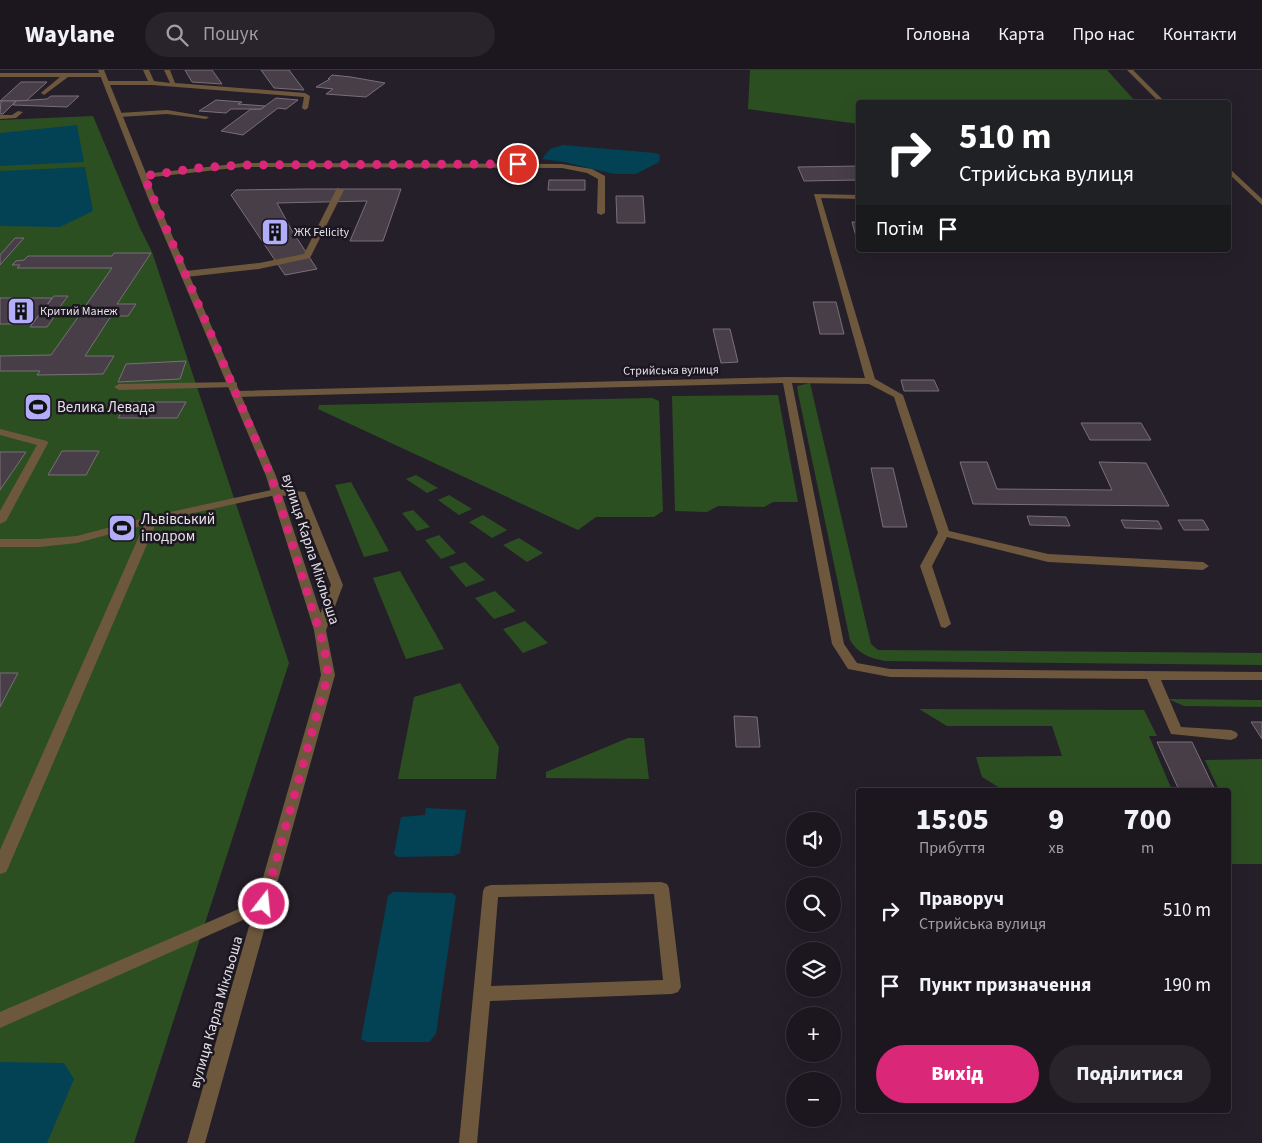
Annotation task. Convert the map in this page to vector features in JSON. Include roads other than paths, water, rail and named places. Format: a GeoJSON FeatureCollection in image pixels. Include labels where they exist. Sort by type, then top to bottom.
{"type":"FeatureCollection","features":[{"type":"Feature","properties":{"kind":"street"},"geometry":{"type":"LineString","coordinates":[[146,70],[152,84]]}},
{"type":"Feature","properties":{"kind":"street"},"geometry":{"type":"LineString","coordinates":[[167,70],[173,82]]}},
{"type":"Feature","properties":{"kind":"street"},"geometry":{"type":"LineString","coordinates":[[1130,70],[1160,100]]}},
{"type":"Feature","properties":{"kind":"street"},"geometry":{"type":"LineString","coordinates":[[0,75],[20,72],[52,72],[66,75],[103,76],[152,84],[305,95],[307,96],[304,108]]}},
{"type":"Feature","properties":{"kind":"street"},"geometry":{"type":"LineString","coordinates":[[44,93],[66,75]]}},
{"type":"Feature","properties":{"kind":"street","name":"вулиця Карла Мікльоша"},"geometry":{"type":"LineString","coordinates":[[103,76],[236,390],[276,492],[320,630],[328,675],[196,1143]]}},
{"type":"Feature","properties":{"kind":"street"},"geometry":{"type":"LineString","coordinates":[[0,118],[14,117],[20,112]]}},
{"type":"Feature","properties":{"kind":"street"},"geometry":{"type":"LineString","coordinates":[[119,116],[167,112],[206,117]]}},
{"type":"Feature","properties":{"kind":"street"},"geometry":{"type":"LineString","coordinates":[[144,176],[198,168],[252,165],[562,166],[589,172],[602,178],[601,213]]}},
{"type":"Feature","properties":{"kind":"street"},"geometry":{"type":"LineString","coordinates":[[1231,172],[1262,203]]}},
{"type":"Feature","properties":{"kind":"street"},"geometry":{"type":"LineString","coordinates":[[186,274],[259,266],[307,256],[340,190]]}},
{"type":"Feature","properties":{"kind":"street"},"geometry":{"type":"LineString","coordinates":[[856,197],[817,196],[871,380],[898,395],[944,533],[926,566],[945,624]]}},
{"type":"Feature","properties":{"kind":"street"},"geometry":{"type":"LineString","coordinates":[[786,380],[838,644],[853,666],[890,673],[1262,676]]}},
{"type":"Feature","properties":{"kind":"street","name":"Стрийська вулиця"},"geometry":{"type":"LineString","coordinates":[[119,387],[317,391],[786,380],[871,380]]}},
{"type":"Feature","properties":{"kind":"street"},"geometry":{"type":"LineString","coordinates":[[0,432],[43,443],[0,521]]}},
{"type":"Feature","properties":{"kind":"street"},"geometry":{"type":"LineString","coordinates":[[0,543],[40,544],[77,539],[152,519],[276,492],[301,494],[337,585],[320,630]]}},
{"type":"Feature","properties":{"kind":"street"},"geometry":{"type":"LineString","coordinates":[[0,868],[152,519]]}},
{"type":"Feature","properties":{"kind":"street"},"geometry":{"type":"LineString","coordinates":[[944,533],[1048,558],[1203,566]]}},
{"type":"Feature","properties":{"kind":"street"},"geometry":{"type":"LineString","coordinates":[[1152,675],[1176,731],[1231,735]]}},
{"type":"Feature","properties":{"kind":"street"},"geometry":{"type":"LineString","coordinates":[[468,1143],[491,891],[660,888],[672,987],[482,994]]}},
{"type":"Feature","properties":{"kind":"street"},"geometry":{"type":"LineString","coordinates":[[0,1020],[264,904]]}},
{"type":"Feature","properties":{"kind":"water"},"geometry":{"type":"Polygon","coordinates":[[[77,125],[84,162],[0,166],[0,133],[77,125]]]}},
{"type":"Feature","properties":{"kind":"water"},"geometry":{"type":"Polygon","coordinates":[[[563,145],[660,155],[659,162],[636,174],[614,174],[564,162],[542,159],[550,149],[563,145]]]}},
{"type":"Feature","properties":{"kind":"water"},"geometry":{"type":"Polygon","coordinates":[[[85,167],[93,211],[60,227],[0,226],[0,171],[85,167]]]}},
{"type":"Feature","properties":{"kind":"water"},"geometry":{"type":"Polygon","coordinates":[[[426,808],[466,810],[460,853],[454,856],[398,857],[394,854],[401,817],[425,815],[426,808]]]}},
{"type":"Feature","properties":{"kind":"water"},"geometry":{"type":"Polygon","coordinates":[[[393,892],[452,893],[456,896],[436,1034],[429,1042],[367,1042],[361,1039],[388,896],[393,892]]]}},
{"type":"Feature","properties":{"kind":"water"},"geometry":{"type":"Polygon","coordinates":[[[0,1062],[64,1063],[74,1079],[47,1143],[0,1143],[0,1062]]]}},
{"type":"Feature","properties":{"kind":"place","name":"ЖК Felicity"},"geometry":{"type":"Point","coordinates":[275,232]}},
{"type":"Feature","properties":{"kind":"place","name":"Критий Манеж"},"geometry":{"type":"Point","coordinates":[21,311]}},
{"type":"Feature","properties":{"kind":"place","name":"Велика Левада"},"geometry":{"type":"Point","coordinates":[38,407]}},
{"type":"Feature","properties":{"kind":"place","name":"Львівський іподром"},"geometry":{"type":"Point","coordinates":[122,528]}}]}
